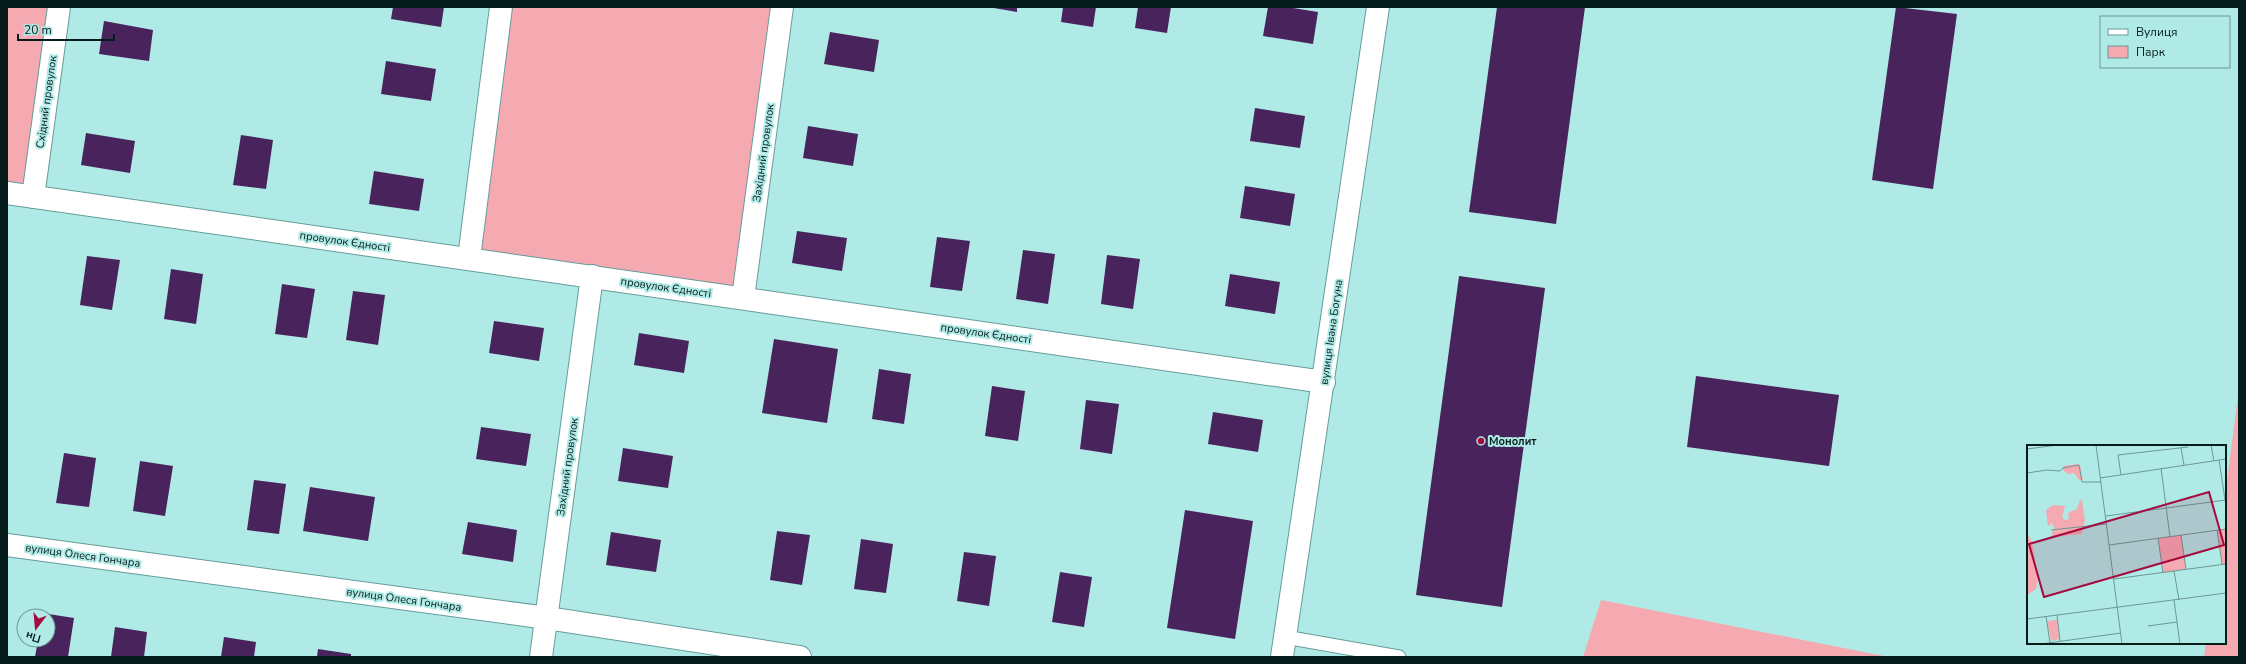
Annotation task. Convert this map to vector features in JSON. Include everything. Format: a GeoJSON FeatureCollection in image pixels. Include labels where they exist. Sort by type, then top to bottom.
{"type":"FeatureCollection","features":[{"type":"Feature","properties":{"kind":"street","name":"Східний провулок"},"geometry":{"type":"LineString","coordinates":[[33,197],[60,7]]}},
{"type":"Feature","properties":{"kind":"street"},"geometry":{"type":"LineString","coordinates":[[469,258],[501,7]]}},
{"type":"Feature","properties":{"kind":"street","name":"Західний провулок"},"geometry":{"type":"LineString","coordinates":[[743,298],[782,7]]}},
{"type":"Feature","properties":{"kind":"street","name":"вулиця Івана Богуна"},"geometry":{"type":"LineString","coordinates":[[1284,647],[1378,7]]}},
{"type":"Feature","properties":{"kind":"street","name":"провулок Єдності"},"geometry":{"type":"LineString","coordinates":[[7,193],[469,258],[1324,382]]}},
{"type":"Feature","properties":{"kind":"street","name":"Західний провулок"},"geometry":{"type":"LineString","coordinates":[[541,657],[592,276]]}},
{"type":"Feature","properties":{"kind":"street","name":"вулиця Олеся Гончара"},"geometry":{"type":"LineString","coordinates":[[7,545],[547,618],[800,657]]}},
{"type":"Feature","properties":{"kind":"lane"},"geometry":{"type":"LineString","coordinates":[[1284,647],[1399,657]]}},
{"type":"Feature","properties":{"kind":"green space"},"geometry":{"type":"Polygon","coordinates":[[[7,7],[59,7],[33,197],[7,193],[7,7]]]}},
{"type":"Feature","properties":{"kind":"green space"},"geometry":{"type":"Polygon","coordinates":[[[501,7],[782,7],[743,298],[469,258],[501,7]]]}},
{"type":"Feature","properties":{"kind":"green space"},"geometry":{"type":"Polygon","coordinates":[[[2239,388],[2239,657],[2204,657],[2206,644],[2226,644],[2226,488],[2239,388]]]}},
{"type":"Feature","properties":{"kind":"green space"},"geometry":{"type":"Polygon","coordinates":[[[1601,600],[1889,657],[1583,657],[1601,600]]]}},
{"type":"Feature","properties":{"kind":"building"},"geometry":{"type":"Polygon","coordinates":[[[393,7],[444,7],[441,27],[391,19],[393,7]]]}},
{"type":"Feature","properties":{"kind":"building"},"geometry":{"type":"Polygon","coordinates":[[[988,7],[1017,7],[1017,12],[988,7]]]}},
{"type":"Feature","properties":{"kind":"building"},"geometry":{"type":"Polygon","coordinates":[[[1063,7],[1096,7],[1093,27],[1061,22],[1063,7]]]}},
{"type":"Feature","properties":{"kind":"building"},"geometry":{"type":"Polygon","coordinates":[[[1138,7],[1171,7],[1167,33],[1135,28],[1138,7]]]}},
{"type":"Feature","properties":{"kind":"building"},"geometry":{"type":"Polygon","coordinates":[[[1268,7],[1287,7],[1318,12],[1313,44],[1263,36],[1268,7]]]}},
{"type":"Feature","properties":{"kind":"building"},"geometry":{"type":"Polygon","coordinates":[[[1497,7],[1585,7],[1556,224],[1469,212],[1497,7]]]}},
{"type":"Feature","properties":{"kind":"building"},"geometry":{"type":"Polygon","coordinates":[[[1896,7],[1957,14],[1933,189],[1872,180],[1896,7]]]}},
{"type":"Feature","properties":{"kind":"building"},"geometry":{"type":"Polygon","coordinates":[[[104,21],[153,30],[149,61],[99,54],[104,21]]]}},
{"type":"Feature","properties":{"kind":"building"},"geometry":{"type":"Polygon","coordinates":[[[830,32],[879,40],[874,72],[824,64],[830,32]]]}},
{"type":"Feature","properties":{"kind":"building"},"geometry":{"type":"Polygon","coordinates":[[[386,61],[436,69],[431,101],[381,94],[386,61]]]}},
{"type":"Feature","properties":{"kind":"building"},"geometry":{"type":"Polygon","coordinates":[[[1255,108],[1305,116],[1300,148],[1250,141],[1255,108]]]}},
{"type":"Feature","properties":{"kind":"building"},"geometry":{"type":"Polygon","coordinates":[[[808,126],[858,134],[853,166],[803,158],[808,126]]]}},
{"type":"Feature","properties":{"kind":"building"},"geometry":{"type":"Polygon","coordinates":[[[86,133],[135,141],[130,173],[81,165],[86,133]]]}},
{"type":"Feature","properties":{"kind":"building"},"geometry":{"type":"Polygon","coordinates":[[[241,135],[273,140],[266,189],[233,185],[241,135]]]}},
{"type":"Feature","properties":{"kind":"building"},"geometry":{"type":"Polygon","coordinates":[[[374,171],[424,179],[419,211],[369,204],[374,171]]]}},
{"type":"Feature","properties":{"kind":"building"},"geometry":{"type":"Polygon","coordinates":[[[1245,186],[1295,194],[1290,226],[1240,218],[1245,186]]]}},
{"type":"Feature","properties":{"kind":"building"},"geometry":{"type":"Polygon","coordinates":[[[797,231],[847,238],[842,271],[792,263],[797,231]]]}},
{"type":"Feature","properties":{"kind":"building"},"geometry":{"type":"Polygon","coordinates":[[[937,237],[970,241],[962,291],[930,287],[937,237]]]}},
{"type":"Feature","properties":{"kind":"building"},"geometry":{"type":"Polygon","coordinates":[[[1023,250],[1055,254],[1048,304],[1016,299],[1023,250]]]}},
{"type":"Feature","properties":{"kind":"building"},"geometry":{"type":"Polygon","coordinates":[[[1107,255],[1140,259],[1133,309],[1101,304],[1107,255]]]}},
{"type":"Feature","properties":{"kind":"building"},"geometry":{"type":"Polygon","coordinates":[[[87,256],[120,260],[112,310],[80,305],[87,256]]]}},
{"type":"Feature","properties":{"kind":"building"},"geometry":{"type":"Polygon","coordinates":[[[171,269],[203,274],[196,324],[164,319],[171,269]]]}},
{"type":"Feature","properties":{"kind":"building"},"geometry":{"type":"Polygon","coordinates":[[[1230,274],[1280,282],[1275,314],[1225,306],[1230,274]]]}},
{"type":"Feature","properties":{"kind":"building","name":"Монолит"},"geometry":{"type":"Polygon","coordinates":[[[1459,276],[1545,288],[1502,607],[1416,595],[1459,276]]]}},
{"type":"Feature","properties":{"kind":"building"},"geometry":{"type":"Polygon","coordinates":[[[282,284],[315,289],[307,338],[275,334],[282,284]]]}},
{"type":"Feature","properties":{"kind":"building"},"geometry":{"type":"Polygon","coordinates":[[[353,291],[385,295],[378,345],[346,340],[353,291]]]}},
{"type":"Feature","properties":{"kind":"building"},"geometry":{"type":"Polygon","coordinates":[[[494,321],[544,328],[539,361],[489,353],[494,321]]]}},
{"type":"Feature","properties":{"kind":"building"},"geometry":{"type":"Polygon","coordinates":[[[639,333],[689,341],[684,373],[634,365],[639,333]]]}},
{"type":"Feature","properties":{"kind":"building"},"geometry":{"type":"Polygon","coordinates":[[[774,339],[838,349],[827,423],[762,413],[774,339]]]}},
{"type":"Feature","properties":{"kind":"building"},"geometry":{"type":"Polygon","coordinates":[[[879,369],[911,374],[904,424],[872,419],[879,369]]]}},
{"type":"Feature","properties":{"kind":"building"},"geometry":{"type":"Polygon","coordinates":[[[1696,376],[1839,395],[1829,466],[1687,447],[1696,376]]]}},
{"type":"Feature","properties":{"kind":"building"},"geometry":{"type":"Polygon","coordinates":[[[992,386],[1025,391],[1018,441],[985,436],[992,386]]]}},
{"type":"Feature","properties":{"kind":"building"},"geometry":{"type":"Polygon","coordinates":[[[1086,400],[1119,404],[1112,454],[1080,449],[1086,400]]]}},
{"type":"Feature","properties":{"kind":"building"},"geometry":{"type":"Polygon","coordinates":[[[1213,412],[1263,420],[1258,452],[1208,444],[1213,412]]]}},
{"type":"Feature","properties":{"kind":"building"},"geometry":{"type":"Polygon","coordinates":[[[481,427],[531,434],[526,466],[476,459],[481,427]]]}},
{"type":"Feature","properties":{"kind":"building"},"geometry":{"type":"Polygon","coordinates":[[[623,448],[673,456],[668,488],[618,481],[623,448]]]}},
{"type":"Feature","properties":{"kind":"building"},"geometry":{"type":"Polygon","coordinates":[[[64,453],[96,458],[89,507],[56,503],[64,453]]]}},
{"type":"Feature","properties":{"kind":"building"},"geometry":{"type":"Polygon","coordinates":[[[140,461],[173,466],[165,516],[133,511],[140,461]]]}},
{"type":"Feature","properties":{"kind":"building"},"geometry":{"type":"Polygon","coordinates":[[[254,480],[286,484],[279,534],[247,530],[254,480]]]}},
{"type":"Feature","properties":{"kind":"building"},"geometry":{"type":"Polygon","coordinates":[[[310,487],[375,497],[368,541],[303,531],[310,487]]]}},
{"type":"Feature","properties":{"kind":"building"},"geometry":{"type":"Polygon","coordinates":[[[1185,510],[1253,521],[1235,639],[1167,628],[1185,510]]]}},
{"type":"Feature","properties":{"kind":"building"},"geometry":{"type":"Polygon","coordinates":[[[468,522],[517,530],[513,562],[462,554],[468,522]]]}},
{"type":"Feature","properties":{"kind":"building"},"geometry":{"type":"Polygon","coordinates":[[[777,531],[810,535],[802,585],[770,580],[777,531]]]}},
{"type":"Feature","properties":{"kind":"building"},"geometry":{"type":"Polygon","coordinates":[[[611,532],[661,540],[656,572],[606,565],[611,532]]]}},
{"type":"Feature","properties":{"kind":"building"},"geometry":{"type":"Polygon","coordinates":[[[861,539],[893,544],[886,593],[854,589],[861,539]]]}},
{"type":"Feature","properties":{"kind":"building"},"geometry":{"type":"Polygon","coordinates":[[[964,552],[996,556],[989,606],[957,601],[964,552]]]}},
{"type":"Feature","properties":{"kind":"building"},"geometry":{"type":"Polygon","coordinates":[[[1060,572],[1092,577],[1084,627],[1052,622],[1060,572]]]}},
{"type":"Feature","properties":{"kind":"building"},"geometry":{"type":"Polygon","coordinates":[[[56,615],[74,618],[68,657],[35,657],[37,648],[56,648],[56,615]]]}},
{"type":"Feature","properties":{"kind":"building"},"geometry":{"type":"Polygon","coordinates":[[[115,627],[147,632],[144,657],[111,657],[115,627]]]}},
{"type":"Feature","properties":{"kind":"building"},"geometry":{"type":"Polygon","coordinates":[[[224,637],[256,642],[254,657],[221,657],[224,637]]]}},
{"type":"Feature","properties":{"kind":"building"},"geometry":{"type":"Polygon","coordinates":[[[318,649],[351,654],[351,657],[317,657],[318,649]]]}},
{"type":"Feature","properties":{"kind":"place","name":"Монолит"},"geometry":{"type":"Point","coordinates":[1481,441]}}]}
